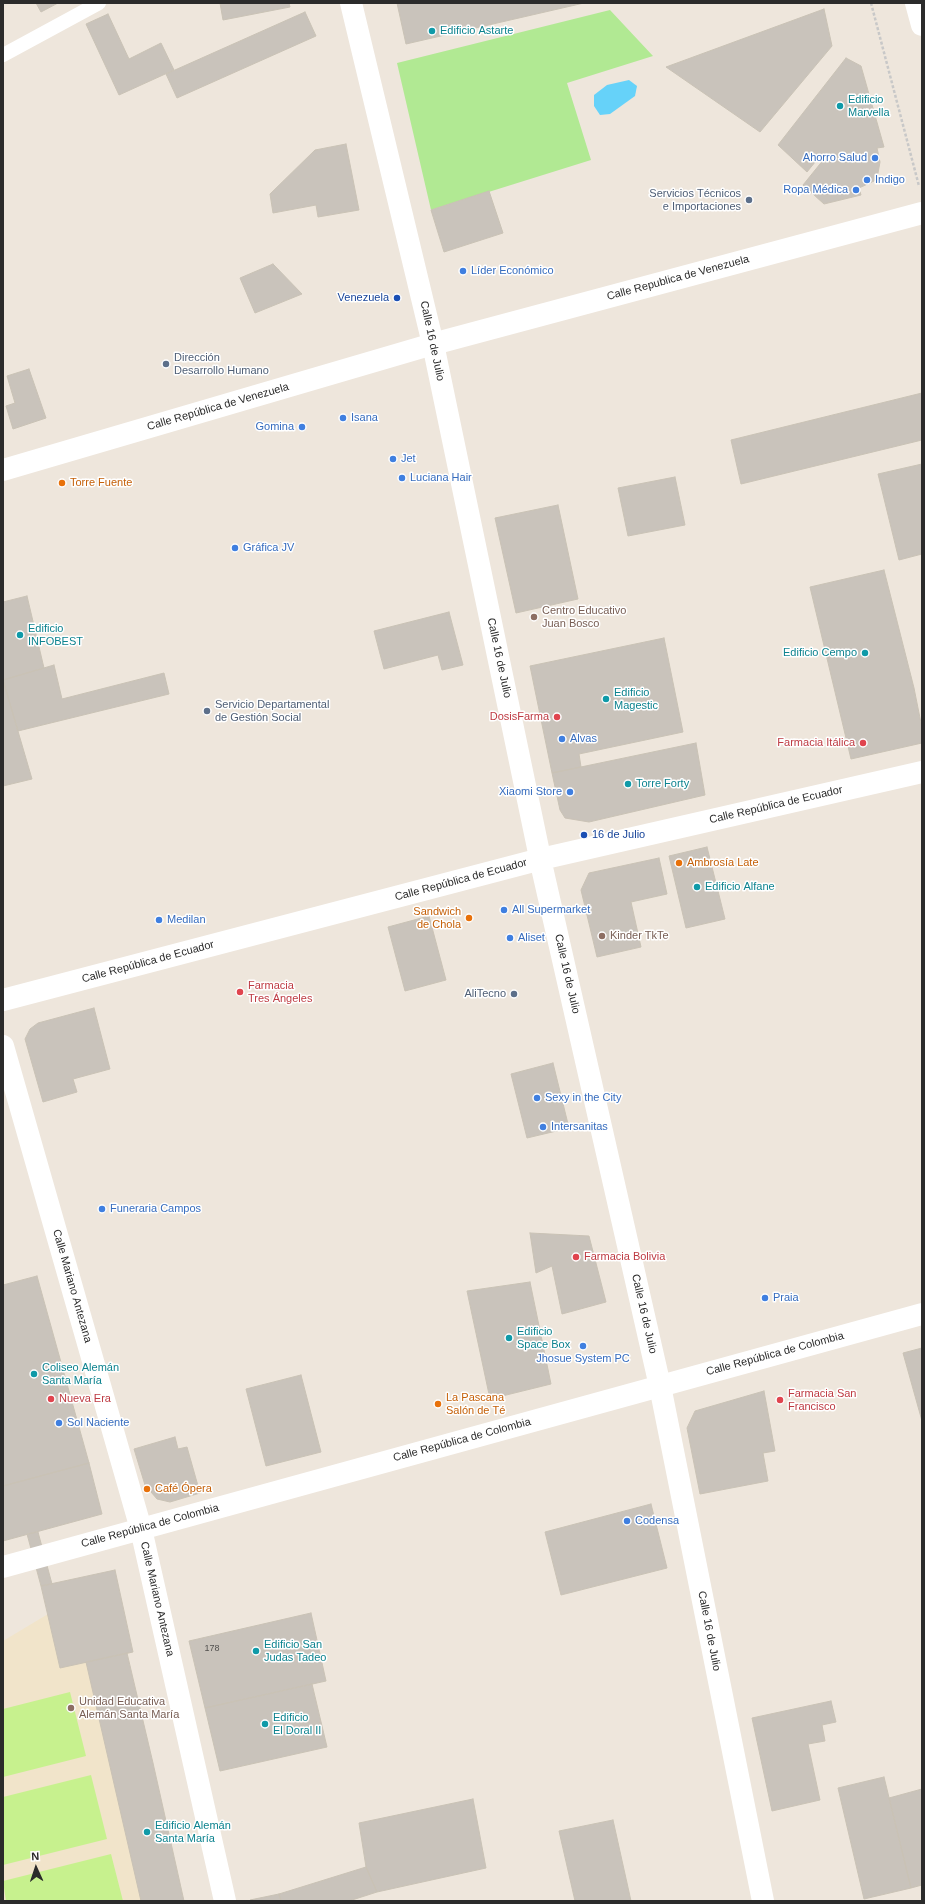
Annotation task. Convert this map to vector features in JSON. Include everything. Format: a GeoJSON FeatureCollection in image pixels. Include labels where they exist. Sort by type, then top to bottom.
{"type":"FeatureCollection","features":[{"type":"Feature","properties":{"kind":"street","name":"Calle 16 de Julio"},"geometry":{"type":"LineString","coordinates":[[351,3],[433,344],[541,859],[660,1386],[763,1901]]}},
{"type":"Feature","properties":{"kind":"street"},"geometry":{"type":"LineString","coordinates":[[916,3],[922,25]]}},
{"type":"Feature","properties":{"kind":"street","name":"Calle Republica de Venezuela"},"geometry":{"type":"LineString","coordinates":[[433,344],[922,213]]}},
{"type":"Feature","properties":{"kind":"street","name":"Calle República de Venezuela"},"geometry":{"type":"LineString","coordinates":[[3,470],[433,344]]}},
{"type":"Feature","properties":{"kind":"street","name":"Calle República de Ecuador"},"geometry":{"type":"LineString","coordinates":[[3,1000],[541,859],[922,772]]}},
{"type":"Feature","properties":{"kind":"street","name":"Calle Mariano Antezana"},"geometry":{"type":"LineString","coordinates":[[3,1046],[141,1529],[225,1901]]}},
{"type":"Feature","properties":{"kind":"street","name":"Calle República de Colombia"},"geometry":{"type":"LineString","coordinates":[[3,1567],[922,1314]]}},
{"type":"Feature","properties":{"kind":"lane"},"geometry":{"type":"LineString","coordinates":[[3,55],[99,3]]}},
{"type":"Feature","properties":{"kind":"path"},"geometry":{"type":"LineString","coordinates":[[871,3],[915,171]]}},
{"type":"Feature","properties":{"kind":"shaded area","name":"Unidad Educativa Alemán Santa María"},"geometry":{"type":"Polygon","coordinates":[[[115,1570],[133,1652],[127,1654],[184,1901],[3,1901],[3,1641],[48,1614],[41,1586],[115,1570]]]}},
{"type":"Feature","properties":{"kind":"green space"},"geometry":{"type":"Polygon","coordinates":[[[610,10],[653,56],[567,83],[591,160],[431,210],[397,63],[610,10]]]}},
{"type":"Feature","properties":{"kind":"green space"},"geometry":{"type":"Polygon","coordinates":[[[70,1692],[86,1756],[3,1777],[3,1709],[70,1692]]]}},
{"type":"Feature","properties":{"kind":"green space"},"geometry":{"type":"Polygon","coordinates":[[[91,1775],[107,1839],[3,1865],[3,1797],[91,1775]]]}},
{"type":"Feature","properties":{"kind":"green space"},"geometry":{"type":"Polygon","coordinates":[[[111,1854],[123,1901],[6,1901],[3,1881],[111,1854]]]}},
{"type":"Feature","properties":{"kind":"water"},"geometry":{"type":"Polygon","coordinates":[[[629,80],[637,86],[635,96],[610,114],[600,115],[594,106],[594,95],[607,85],[629,80]]]}},
{"type":"Feature","properties":{"kind":"building"},"geometry":{"type":"Polygon","coordinates":[[[36,3],[58,3],[41,12],[36,3]]]}},
{"type":"Feature","properties":{"kind":"building"},"geometry":{"type":"Polygon","coordinates":[[[220,3],[289,3],[290,7],[223,20],[220,3]]]}},
{"type":"Feature","properties":{"kind":"building","name":"Edificio Astarte"},"geometry":{"type":"Polygon","coordinates":[[[397,3],[584,3],[406,44],[397,3]]]}},
{"type":"Feature","properties":{"kind":"building"},"geometry":{"type":"Polygon","coordinates":[[[824,9],[832,46],[760,132],[666,67],[824,9]]]}},
{"type":"Feature","properties":{"kind":"building"},"geometry":{"type":"Polygon","coordinates":[[[305,12],[316,36],[177,98],[166,74],[305,12]]]}},
{"type":"Feature","properties":{"kind":"building"},"geometry":{"type":"Polygon","coordinates":[[[108,14],[129,59],[161,43],[174,70],[119,95],[86,24],[108,14]]]}},
{"type":"Feature","properties":{"kind":"building","name":"Edificio Marvella"},"geometry":{"type":"Polygon","coordinates":[[[846,58],[861,66],[884,147],[877,148],[880,162],[878,173],[874,181],[859,188],[861,195],[824,204],[803,185],[824,159],[820,156],[807,172],[778,145],[846,58]]]}},
{"type":"Feature","properties":{"kind":"building"},"geometry":{"type":"Polygon","coordinates":[[[346,144],[359,210],[318,217],[316,205],[273,213],[270,194],[315,150],[346,144]]]}},
{"type":"Feature","properties":{"kind":"building"},"geometry":{"type":"Polygon","coordinates":[[[489,191],[503,233],[444,252],[431,210],[489,191]]]}},
{"type":"Feature","properties":{"kind":"building"},"geometry":{"type":"Polygon","coordinates":[[[273,264],[302,294],[255,313],[240,278],[273,264]]]}},
{"type":"Feature","properties":{"kind":"building"},"geometry":{"type":"Polygon","coordinates":[[[29,369],[46,418],[13,429],[6,406],[15,403],[7,376],[29,369]]]}},
{"type":"Feature","properties":{"kind":"building"},"geometry":{"type":"Polygon","coordinates":[[[922,393],[922,440],[741,484],[731,440],[922,393]]]}},
{"type":"Feature","properties":{"kind":"building"},"geometry":{"type":"Polygon","coordinates":[[[922,464],[922,554],[899,560],[878,474],[922,464]]]}},
{"type":"Feature","properties":{"kind":"building"},"geometry":{"type":"Polygon","coordinates":[[[675,477],[685,525],[628,536],[618,488],[675,477]]]}},
{"type":"Feature","properties":{"kind":"building"},"geometry":{"type":"Polygon","coordinates":[[[558,505],[578,599],[516,613],[495,518],[558,505]]]}},
{"type":"Feature","properties":{"kind":"building","name":"Edificio Cempo"},"geometry":{"type":"Polygon","coordinates":[[[884,570],[914,688],[922,728],[922,743],[851,759],[810,587],[884,570]]]}},
{"type":"Feature","properties":{"kind":"building","name":"Edificio INFOBEST"},"geometry":{"type":"Polygon","coordinates":[[[27,596],[44,668],[3,680],[3,602],[27,596]]]}},
{"type":"Feature","properties":{"kind":"building"},"geometry":{"type":"Polygon","coordinates":[[[449,612],[463,665],[442,670],[438,655],[384,669],[374,631],[449,612]]]}},
{"type":"Feature","properties":{"kind":"building","name":"Edificio Magestic"},"geometry":{"type":"Polygon","coordinates":[[[664,638],[683,732],[579,754],[581,767],[552,773],[530,666],[664,638]]]}},
{"type":"Feature","properties":{"kind":"building"},"geometry":{"type":"Polygon","coordinates":[[[54,665],[62,699],[164,673],[169,694],[18,731],[3,680],[54,665]]]}},
{"type":"Feature","properties":{"kind":"building"},"geometry":{"type":"Polygon","coordinates":[[[3,680],[32,779],[3,786],[3,680]]]}},
{"type":"Feature","properties":{"kind":"building","name":"Torre Forty"},"geometry":{"type":"Polygon","coordinates":[[[696,743],[705,795],[589,822],[565,818],[560,810],[552,773],[696,743]]]}},
{"type":"Feature","properties":{"kind":"building","name":"Edificio Alfane"},"geometry":{"type":"Polygon","coordinates":[[[707,847],[725,919],[686,928],[669,856],[707,847]]]}},
{"type":"Feature","properties":{"kind":"building"},"geometry":{"type":"Polygon","coordinates":[[[659,858],[667,894],[631,902],[641,947],[597,957],[581,890],[589,873],[659,858]]]}},
{"type":"Feature","properties":{"kind":"building"},"geometry":{"type":"Polygon","coordinates":[[[429,916],[446,980],[405,991],[388,927],[429,916]]]}},
{"type":"Feature","properties":{"kind":"building"},"geometry":{"type":"Polygon","coordinates":[[[94,1008],[110,1069],[73,1079],[77,1092],[43,1102],[25,1039],[30,1029],[38,1023],[94,1008]]]}},
{"type":"Feature","properties":{"kind":"building"},"geometry":{"type":"Polygon","coordinates":[[[553,1063],[569,1128],[527,1138],[511,1074],[553,1063]]]}},
{"type":"Feature","properties":{"kind":"building"},"geometry":{"type":"Polygon","coordinates":[[[530,1233],[589,1236],[606,1302],[562,1314],[552,1266],[536,1273],[530,1233]]]}},
{"type":"Feature","properties":{"kind":"building","name":"Coliseo Alemán Santa María"},"geometry":{"type":"Polygon","coordinates":[[[37,1276],[89,1463],[3,1486],[3,1285],[37,1276]]]}},
{"type":"Feature","properties":{"kind":"building","name":"Edificio Space Box"},"geometry":{"type":"Polygon","coordinates":[[[530,1282],[551,1384],[490,1399],[467,1291],[530,1282]]]}},
{"type":"Feature","properties":{"kind":"building"},"geometry":{"type":"Polygon","coordinates":[[[922,1348],[922,1421],[903,1353],[922,1348]]]}},
{"type":"Feature","properties":{"kind":"building"},"geometry":{"type":"Polygon","coordinates":[[[301,1375],[321,1452],[266,1466],[246,1389],[301,1375]]]}},
{"type":"Feature","properties":{"kind":"building"},"geometry":{"type":"Polygon","coordinates":[[[764,1391],[775,1451],[763,1453],[768,1481],[700,1494],[687,1428],[695,1411],[764,1391]]]}},
{"type":"Feature","properties":{"kind":"building"},"geometry":{"type":"Polygon","coordinates":[[[175,1437],[178,1449],[187,1447],[200,1493],[170,1502],[157,1499],[145,1485],[134,1449],[175,1437]]]}},
{"type":"Feature","properties":{"kind":"building"},"geometry":{"type":"Polygon","coordinates":[[[89,1463],[102,1514],[3,1541],[3,1486],[89,1463]]]}},
{"type":"Feature","properties":{"kind":"building"},"geometry":{"type":"Polygon","coordinates":[[[651,1504],[667,1568],[561,1595],[545,1532],[651,1504]]]}},
{"type":"Feature","properties":{"kind":"building"},"geometry":{"type":"Polygon","coordinates":[[[38,1532],[52,1584],[41,1586],[27,1534],[38,1532]]]}},
{"type":"Feature","properties":{"kind":"building"},"geometry":{"type":"Polygon","coordinates":[[[115,1570],[133,1652],[60,1668],[41,1586],[115,1570]]]}},
{"type":"Feature","properties":{"kind":"building","name":"Edificio San Judas Tadeo"},"geometry":{"type":"Polygon","coordinates":[[[311,1613],[326,1681],[205,1708],[189,1641],[311,1613]]]}},
{"type":"Feature","properties":{"kind":"building","name":"Edificio Alemán Santa María"},"geometry":{"type":"Polygon","coordinates":[[[127,1653],[184,1901],[141,1901],[86,1662],[127,1653]]]}},
{"type":"Feature","properties":{"kind":"building","name":"Edificio El Doral II"},"geometry":{"type":"Polygon","coordinates":[[[312,1684],[327,1747],[220,1771],[205,1708],[312,1684]]]}},
{"type":"Feature","properties":{"kind":"building"},"geometry":{"type":"Polygon","coordinates":[[[831,1701],[836,1722],[822,1725],[825,1741],[808,1744],[820,1800],[772,1811],[752,1718],[831,1701]]]}},
{"type":"Feature","properties":{"kind":"building"},"geometry":{"type":"Polygon","coordinates":[[[884,1777],[911,1888],[864,1899],[838,1788],[884,1777]]]}},
{"type":"Feature","properties":{"kind":"building"},"geometry":{"type":"Polygon","coordinates":[[[922,1789],[922,1885],[911,1888],[889,1798],[922,1789]]]}},
{"type":"Feature","properties":{"kind":"building"},"geometry":{"type":"Polygon","coordinates":[[[473,1799],[486,1868],[377,1892],[366,1867],[359,1823],[473,1799]]]}},
{"type":"Feature","properties":{"kind":"building"},"geometry":{"type":"Polygon","coordinates":[[[613,1820],[631,1901],[575,1901],[559,1831],[613,1820]]]}},
{"type":"Feature","properties":{"kind":"building"},"geometry":{"type":"Polygon","coordinates":[[[366,1867],[377,1892],[349,1901],[281,1901],[279,1894],[366,1867]]]}},
{"type":"Feature","properties":{"kind":"building"},"geometry":{"type":"Polygon","coordinates":[[[279,1894],[281,1901],[250,1901],[250,1900],[279,1894]]]}},
{"type":"Feature","properties":{"kind":"place","name":"Edificio Astarte"},"geometry":{"type":"Point","coordinates":[432,31]}},
{"type":"Feature","properties":{"kind":"place","name":"Edificio Marvella"},"geometry":{"type":"Point","coordinates":[840,106]}},
{"type":"Feature","properties":{"kind":"place","name":"Ahorro Salud"},"geometry":{"type":"Point","coordinates":[875,158]}},
{"type":"Feature","properties":{"kind":"place","name":"Indigo"},"geometry":{"type":"Point","coordinates":[867,180]}},
{"type":"Feature","properties":{"kind":"place","name":"Ropa Médica"},"geometry":{"type":"Point","coordinates":[856,190]}},
{"type":"Feature","properties":{"kind":"place","name":"Servicios Técnicos e Importaciones"},"geometry":{"type":"Point","coordinates":[749,200]}},
{"type":"Feature","properties":{"kind":"place","name":"Líder Económico"},"geometry":{"type":"Point","coordinates":[463,271]}},
{"type":"Feature","properties":{"kind":"place","name":"Venezuela"},"geometry":{"type":"Point","coordinates":[397,298]}},
{"type":"Feature","properties":{"kind":"place","name":"Dirección Desarrollo Humano"},"geometry":{"type":"Point","coordinates":[166,364]}},
{"type":"Feature","properties":{"kind":"place","name":"Isana"},"geometry":{"type":"Point","coordinates":[343,418]}},
{"type":"Feature","properties":{"kind":"place","name":"Gomina"},"geometry":{"type":"Point","coordinates":[302,427]}},
{"type":"Feature","properties":{"kind":"place","name":"Jet"},"geometry":{"type":"Point","coordinates":[393,459]}},
{"type":"Feature","properties":{"kind":"place","name":"Luciana Hair"},"geometry":{"type":"Point","coordinates":[402,478]}},
{"type":"Feature","properties":{"kind":"place","name":"Torre Fuente"},"geometry":{"type":"Point","coordinates":[62,483]}},
{"type":"Feature","properties":{"kind":"place","name":"Gráfica JV"},"geometry":{"type":"Point","coordinates":[235,548]}},
{"type":"Feature","properties":{"kind":"place","name":"Centro Educativo Juan Bosco"},"geometry":{"type":"Point","coordinates":[534,617]}},
{"type":"Feature","properties":{"kind":"place","name":"Edificio INFOBEST"},"geometry":{"type":"Point","coordinates":[20,635]}},
{"type":"Feature","properties":{"kind":"place","name":"Edificio Cempo"},"geometry":{"type":"Point","coordinates":[865,653]}},
{"type":"Feature","properties":{"kind":"place","name":"Edificio Magestic"},"geometry":{"type":"Point","coordinates":[606,699]}},
{"type":"Feature","properties":{"kind":"place","name":"Servicio Departamental de Gestión Social"},"geometry":{"type":"Point","coordinates":[207,711]}},
{"type":"Feature","properties":{"kind":"place","name":"DosisFarma"},"geometry":{"type":"Point","coordinates":[557,717]}},
{"type":"Feature","properties":{"kind":"place","name":"Alvas"},"geometry":{"type":"Point","coordinates":[562,739]}},
{"type":"Feature","properties":{"kind":"place","name":"Farmacia Itálica"},"geometry":{"type":"Point","coordinates":[863,743]}},
{"type":"Feature","properties":{"kind":"place","name":"Torre Forty"},"geometry":{"type":"Point","coordinates":[628,784]}},
{"type":"Feature","properties":{"kind":"place","name":"Xiaomi Store"},"geometry":{"type":"Point","coordinates":[570,792]}},
{"type":"Feature","properties":{"kind":"place","name":"16 de Julio"},"geometry":{"type":"Point","coordinates":[584,835]}},
{"type":"Feature","properties":{"kind":"place","name":"Ambrosía Late"},"geometry":{"type":"Point","coordinates":[679,863]}},
{"type":"Feature","properties":{"kind":"place","name":"Edificio Alfane"},"geometry":{"type":"Point","coordinates":[697,887]}},
{"type":"Feature","properties":{"kind":"place","name":"All Supermarket"},"geometry":{"type":"Point","coordinates":[504,910]}},
{"type":"Feature","properties":{"kind":"place","name":"Sandwich de Chola"},"geometry":{"type":"Point","coordinates":[469,918]}},
{"type":"Feature","properties":{"kind":"place","name":"Medilan"},"geometry":{"type":"Point","coordinates":[159,920]}},
{"type":"Feature","properties":{"kind":"place","name":"Kinder TkTe"},"geometry":{"type":"Point","coordinates":[602,936]}},
{"type":"Feature","properties":{"kind":"place","name":"Aliset"},"geometry":{"type":"Point","coordinates":[510,938]}},
{"type":"Feature","properties":{"kind":"place","name":"Farmacia Tres Ángeles"},"geometry":{"type":"Point","coordinates":[240,992]}},
{"type":"Feature","properties":{"kind":"place","name":"AliTecno"},"geometry":{"type":"Point","coordinates":[514,994]}},
{"type":"Feature","properties":{"kind":"place","name":"Sexy in the City"},"geometry":{"type":"Point","coordinates":[537,1098]}},
{"type":"Feature","properties":{"kind":"place","name":"Intersanitas"},"geometry":{"type":"Point","coordinates":[543,1127]}},
{"type":"Feature","properties":{"kind":"place","name":"Funeraria Campos"},"geometry":{"type":"Point","coordinates":[102,1209]}},
{"type":"Feature","properties":{"kind":"place","name":"Farmacia Bolivia"},"geometry":{"type":"Point","coordinates":[576,1257]}},
{"type":"Feature","properties":{"kind":"place","name":"Praia"},"geometry":{"type":"Point","coordinates":[765,1298]}},
{"type":"Feature","properties":{"kind":"place","name":"Edificio Space Box"},"geometry":{"type":"Point","coordinates":[509,1338]}},
{"type":"Feature","properties":{"kind":"place","name":"Jhosue System PC"},"geometry":{"type":"Point","coordinates":[583,1346]}},
{"type":"Feature","properties":{"kind":"place","name":"Coliseo Alemán Santa María"},"geometry":{"type":"Point","coordinates":[34,1374]}},
{"type":"Feature","properties":{"kind":"place","name":"Nueva Era"},"geometry":{"type":"Point","coordinates":[51,1399]}},
{"type":"Feature","properties":{"kind":"place","name":"Farmacia San Francisco"},"geometry":{"type":"Point","coordinates":[780,1400]}},
{"type":"Feature","properties":{"kind":"place","name":"La Pascana Salón de Té"},"geometry":{"type":"Point","coordinates":[438,1404]}},
{"type":"Feature","properties":{"kind":"place","name":"Sol Naciente"},"geometry":{"type":"Point","coordinates":[59,1423]}},
{"type":"Feature","properties":{"kind":"place","name":"Café Ópera"},"geometry":{"type":"Point","coordinates":[147,1489]}},
{"type":"Feature","properties":{"kind":"place","name":"Codensa"},"geometry":{"type":"Point","coordinates":[627,1521]}},
{"type":"Feature","properties":{"kind":"place","name":"Edificio San Judas Tadeo"},"geometry":{"type":"Point","coordinates":[256,1651]}},
{"type":"Feature","properties":{"kind":"place","name":"Unidad Educativa Alemán Santa María"},"geometry":{"type":"Point","coordinates":[71,1708]}},
{"type":"Feature","properties":{"kind":"place","name":"Edificio El Doral II"},"geometry":{"type":"Point","coordinates":[265,1724]}},
{"type":"Feature","properties":{"kind":"place","name":"Edificio Alemán Santa María"},"geometry":{"type":"Point","coordinates":[147,1832]}}]}
